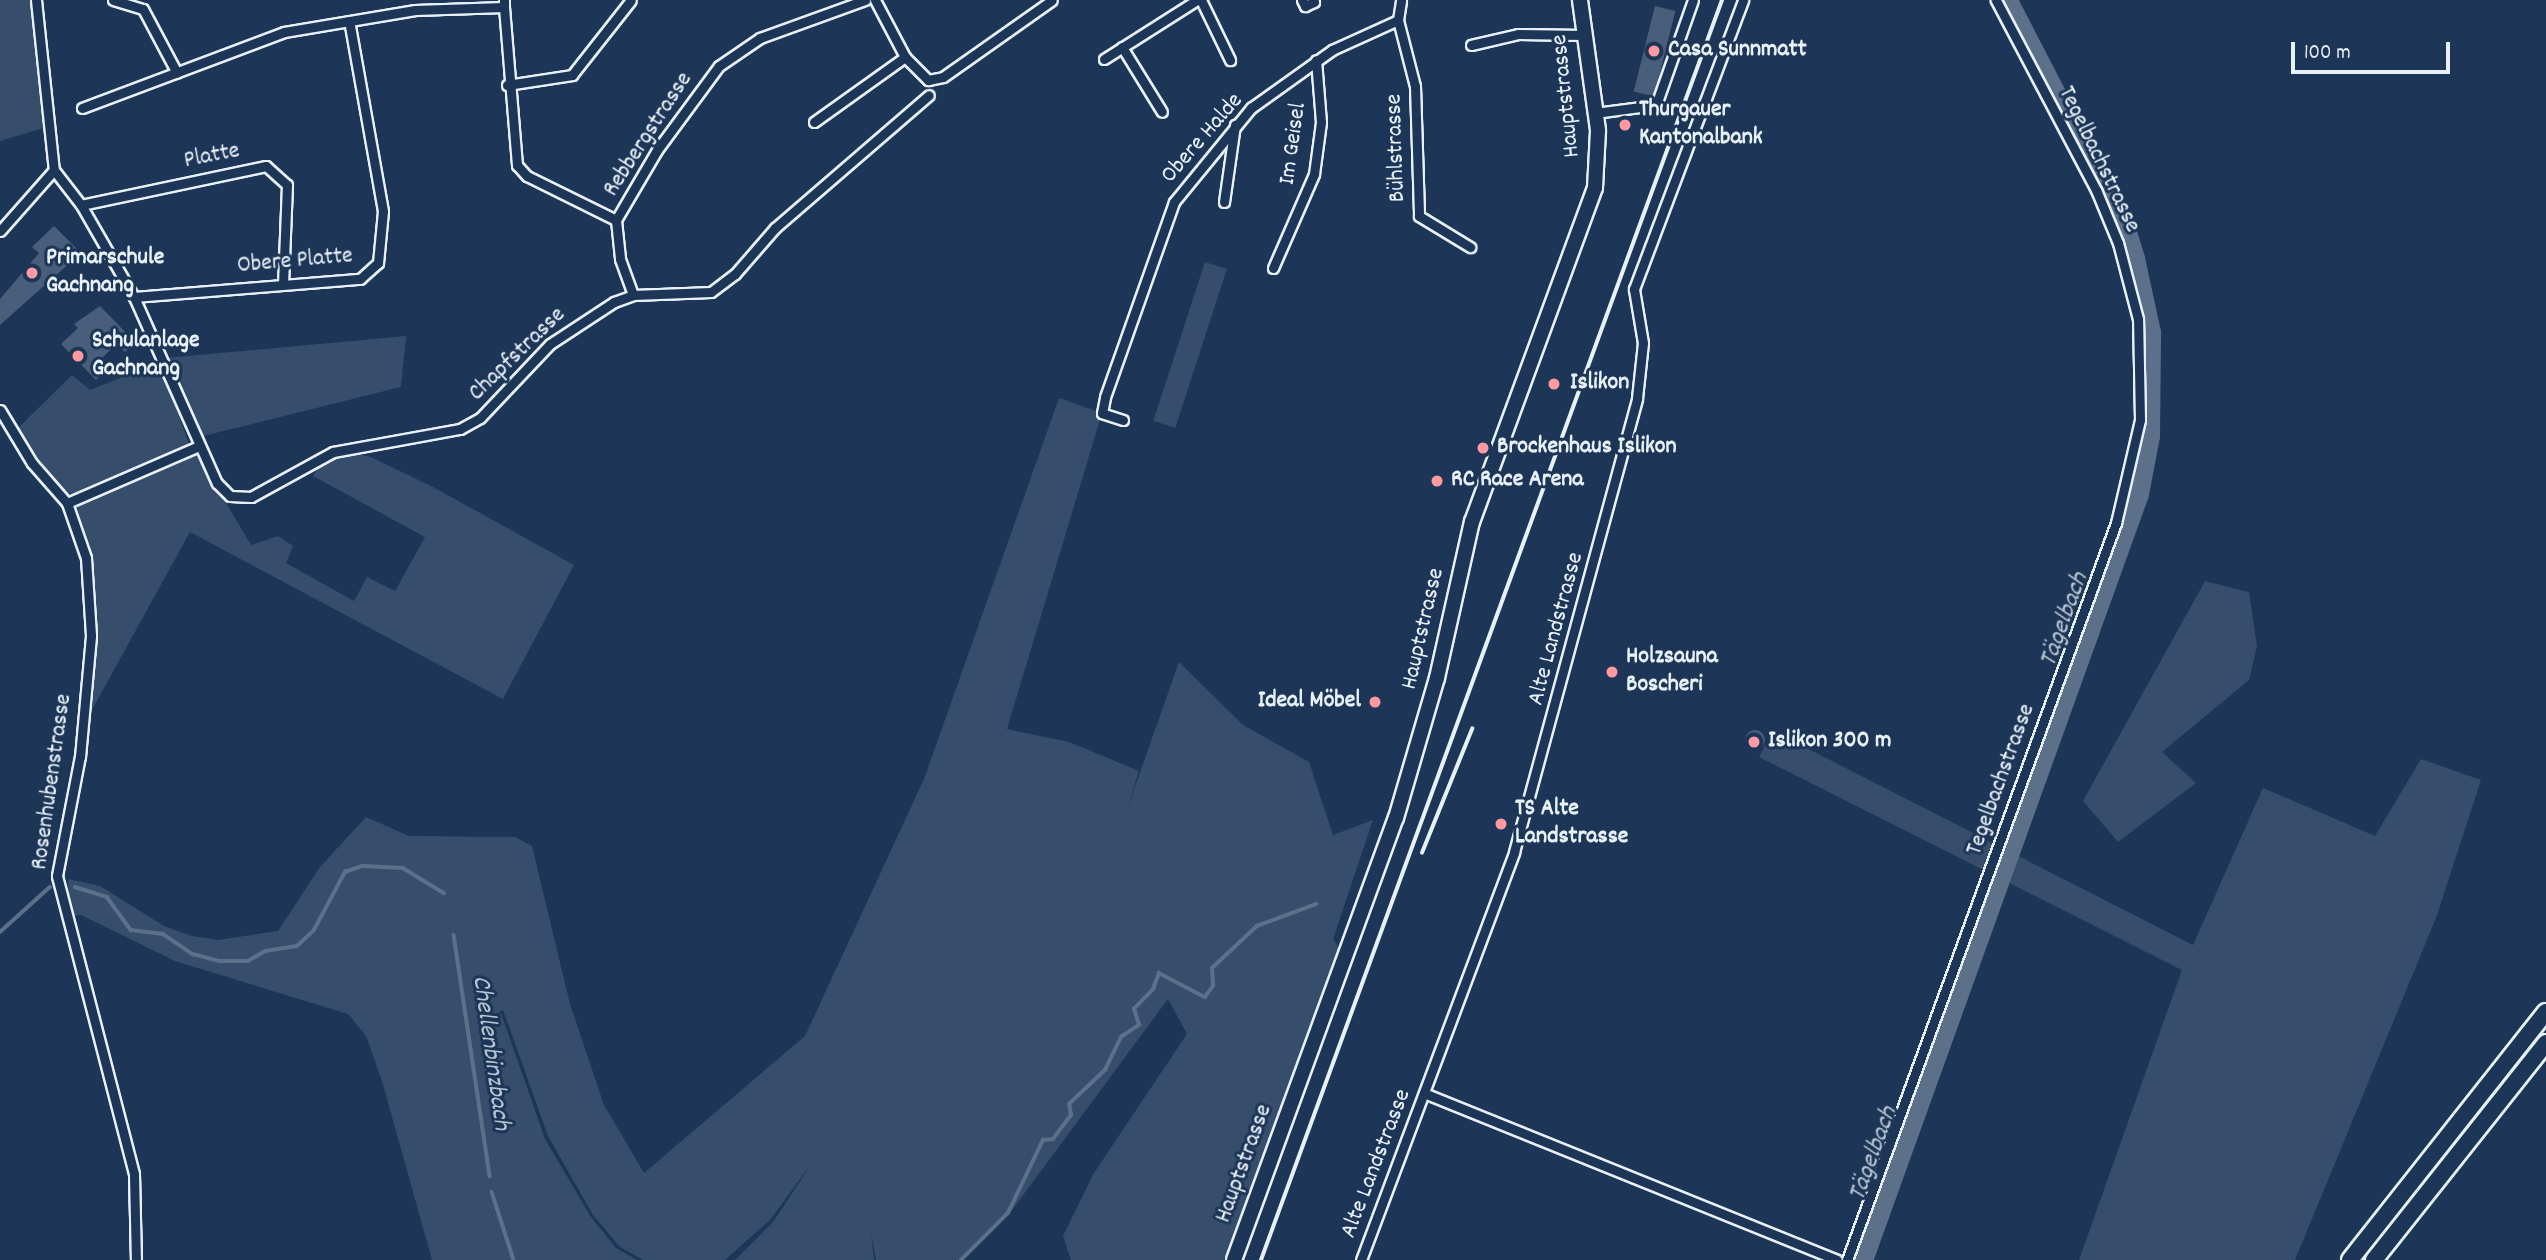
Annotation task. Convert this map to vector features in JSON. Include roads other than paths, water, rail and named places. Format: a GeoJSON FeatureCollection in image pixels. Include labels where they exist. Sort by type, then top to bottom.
{"type":"FeatureCollection","features":[{"type":"Feature","properties":{"kind":"highway"},"geometry":{"type":"LineString","coordinates":[[2350,1260],[2546,1012]]}},
{"type":"Feature","properties":{"kind":"highway"},"geometry":{"type":"LineString","coordinates":[[2374,1260],[2546,1043]]}},
{"type":"Feature","properties":{"kind":"main road","name":"Hauptstrasse"},"geometry":{"type":"LineString","coordinates":[[1234,1260],[1396,816],[1431,700],[1472,522],[1595,188],[1595,113],[1580,0]]}},
{"type":"Feature","properties":{"kind":"street"},"geometry":{"type":"LineString","coordinates":[[0,231],[54,170],[36,0]]}},
{"type":"Feature","properties":{"kind":"street"},"geometry":{"type":"LineString","coordinates":[[113,0],[143,9],[177,73]]}},
{"type":"Feature","properties":{"kind":"street"},"geometry":{"type":"LineString","coordinates":[[507,85],[572,75],[631,0]]}},
{"type":"Feature","properties":{"kind":"street","name":"Rebbergstrasse"},"geometry":{"type":"LineString","coordinates":[[633,295],[620,259],[616,220],[657,150],[719,66],[761,38],[865,0]]}},
{"type":"Feature","properties":{"kind":"street"},"geometry":{"type":"LineString","coordinates":[[875,0],[905,57],[919,76],[943,77],[1052,0]]}},
{"type":"Feature","properties":{"kind":"street"},"geometry":{"type":"LineString","coordinates":[[1104,59],[1199,0],[1230,60]]}},
{"type":"Feature","properties":{"kind":"street"},"geometry":{"type":"LineString","coordinates":[[1302,0],[1305,6],[1314,2]]}},
{"type":"Feature","properties":{"kind":"street"},"geometry":{"type":"LineString","coordinates":[[1398,20],[1401,0]]}},
{"type":"Feature","properties":{"kind":"street"},"geometry":{"type":"LineString","coordinates":[[1595,113],[1656,105],[1693,0]]}},
{"type":"Feature","properties":{"kind":"street","name":"Alte Landstrasse"},"geometry":{"type":"LineString","coordinates":[[1361,1260],[1514,852],[1627,443],[1643,350],[1634,301],[1641,266],[1744,0]]}},
{"type":"Feature","properties":{"kind":"street","name":"Tegelbachstrasse"},"geometry":{"type":"LineString","coordinates":[[1847,1260],[2116,523],[2140,420],[2138,319],[2118,243],[2096,190],[1996,0]]}},
{"type":"Feature","properties":{"kind":"street"},"geometry":{"type":"LineString","coordinates":[[82,108],[284,32],[415,10],[504,3]]}},
{"type":"Feature","properties":{"kind":"street","name":"Rebbergstrasse"},"geometry":{"type":"LineString","coordinates":[[504,3],[507,85],[517,164],[527,176],[616,220]]}},
{"type":"Feature","properties":{"kind":"street","name":"Obere Halde"},"geometry":{"type":"LineString","coordinates":[[1123,420],[1102,413],[1150,263],[1174,202],[1235,125],[1316,60],[1398,20]]}},
{"type":"Feature","properties":{"kind":"street","name":"Bühlstrasse"},"geometry":{"type":"LineString","coordinates":[[1398,20],[1415,86],[1419,216],[1424,225],[1470,247]]}},
{"type":"Feature","properties":{"kind":"street","name":"Obere Platte"},"geometry":{"type":"LineString","coordinates":[[134,297],[360,279],[378,263],[383,211],[349,21]]}},
{"type":"Feature","properties":{"kind":"street"},"geometry":{"type":"LineString","coordinates":[[1471,45],[1518,34],[1584,35]]}},
{"type":"Feature","properties":{"kind":"street"},"geometry":{"type":"LineString","coordinates":[[1122,47],[1162,112]]}},
{"type":"Feature","properties":{"kind":"street"},"geometry":{"type":"LineString","coordinates":[[814,122],[905,57]]}},
{"type":"Feature","properties":{"kind":"street","name":"Im Geisel"},"geometry":{"type":"LineString","coordinates":[[1273,268],[1314,174],[1321,121],[1316,60]]}},
{"type":"Feature","properties":{"kind":"street","name":"Chapfstrasse"},"geometry":{"type":"LineString","coordinates":[[54,170],[82,205],[134,297],[216,483],[239,498],[261,493],[333,452],[460,429],[480,418],[550,344],[587,316],[633,295],[711,292],[735,274],[775,228],[929,95]]}},
{"type":"Feature","properties":{"kind":"street"},"geometry":{"type":"LineString","coordinates":[[1224,202],[1235,125]]}},
{"type":"Feature","properties":{"kind":"street","name":"Platte"},"geometry":{"type":"LineString","coordinates":[[82,205],[266,166],[287,185],[283,284]]}},
{"type":"Feature","properties":{"kind":"street","name":"Rosenhubenstrasse"},"geometry":{"type":"LineString","coordinates":[[0,410],[32,463],[67,503],[86,558],[91,636],[58,890],[134,1174],[136,1260]]}},
{"type":"Feature","properties":{"kind":"street"},"geometry":{"type":"LineString","coordinates":[[67,503],[199,446]]}},
{"type":"Feature","properties":{"kind":"street"},"geometry":{"type":"LineString","coordinates":[[1424,1093],[1837,1260]]}},
{"type":"Feature","properties":{"kind":"waterway","name":"Tägelbach"},"geometry":{"type":"LineString","coordinates":[[1863,1260],[2139,494],[2150,436],[2151,332],[2125,226],[2008,0]]}},
{"type":"Feature","properties":{"kind":"waterway","name":"Chellenbinzbach"},"geometry":{"type":"LineString","coordinates":[[75,887],[107,897],[131,930],[163,934],[193,954],[220,961],[248,961],[265,951],[297,946],[314,930],[345,872],[362,866],[403,868],[444,893]]}},
{"type":"Feature","properties":{"kind":"waterway","name":"Chellenbinzbach"},"geometry":{"type":"LineString","coordinates":[[0,932],[50,887]]}},
{"type":"Feature","properties":{"kind":"waterway","name":"Chellenbinzbach"},"geometry":{"type":"LineString","coordinates":[[961,1260],[1008,1213],[1043,1140],[1053,1139],[1071,1115],[1069,1104],[1105,1070],[1121,1037],[1139,1025],[1134,1009],[1153,989],[1159,973],[1205,997],[1213,986],[1212,968],[1257,926],[1316,904]]}},
{"type":"Feature","properties":{"kind":"waterway","name":"Chellenbinzbach"},"geometry":{"type":"LineString","coordinates":[[454,935],[490,1176]]}},
{"type":"Feature","properties":{"kind":"waterway","name":"Chellenbinzbach"},"geometry":{"type":"LineString","coordinates":[[492,1192],[514,1260]]}},
{"type":"Feature","properties":{"kind":"railway"},"geometry":{"type":"LineString","coordinates":[[1261,1260],[1722,0]]}},
{"type":"Feature","properties":{"kind":"railway"},"geometry":{"type":"LineString","coordinates":[[1422,853],[1472,729]]}},
{"type":"Feature","properties":{"kind":"place","name":"Casa Sunnmatt"},"geometry":{"type":"Point","coordinates":[1654,51]}},
{"type":"Feature","properties":{"kind":"place","name":"Thurgauer Kantonalbank"},"geometry":{"type":"Point","coordinates":[1625,125]}},
{"type":"Feature","properties":{"kind":"place","name":"Primarschule Gachnang"},"geometry":{"type":"Point","coordinates":[32,273]}},
{"type":"Feature","properties":{"kind":"place","name":"Schulanlage Gachnang"},"geometry":{"type":"Point","coordinates":[78,356]}},
{"type":"Feature","properties":{"kind":"place","name":"Islikon"},"geometry":{"type":"Point","coordinates":[1554,384]}},
{"type":"Feature","properties":{"kind":"place","name":"Brockenhaus Islikon"},"geometry":{"type":"Point","coordinates":[1483,448]}},
{"type":"Feature","properties":{"kind":"place","name":"RC Race Arena"},"geometry":{"type":"Point","coordinates":[1437,481]}},
{"type":"Feature","properties":{"kind":"place","name":"Holzsauna Boscheri"},"geometry":{"type":"Point","coordinates":[1612,672]}},
{"type":"Feature","properties":{"kind":"place","name":"Ideal Möbel"},"geometry":{"type":"Point","coordinates":[1375,702]}},
{"type":"Feature","properties":{"kind":"place","name":"Islikon 300 m"},"geometry":{"type":"Point","coordinates":[1754,742]}},
{"type":"Feature","properties":{"kind":"place","name":"TS Alte Landstrasse"},"geometry":{"type":"Point","coordinates":[1501,824]}}]}
